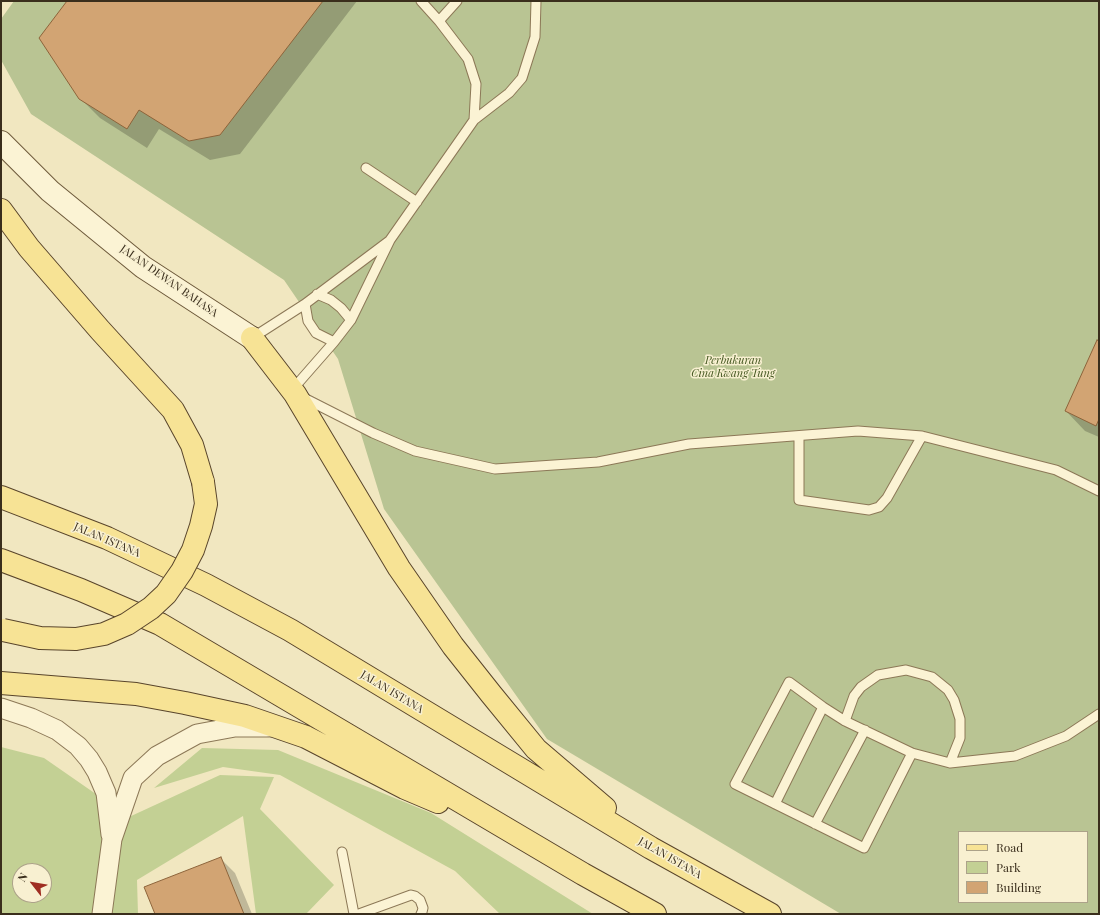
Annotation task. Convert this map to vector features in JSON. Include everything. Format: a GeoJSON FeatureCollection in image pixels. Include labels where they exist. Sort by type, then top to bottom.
{"type":"FeatureCollection","features":[{"type":"Feature","properties":{"kind":"main road","name":"JALAN DEWAN BAHASA"},"geometry":{"type":"LineString","coordinates":[[1,127],[50,191]]}},
{"type":"Feature","properties":{"kind":"main road","name":"JALAN DEWAN BAHASA"},"geometry":{"type":"LineString","coordinates":[[1,142],[50,191],[143,267],[252,338]]}},
{"type":"Feature","properties":{"kind":"main road"},"geometry":{"type":"LineString","coordinates":[[1,210],[34,254],[100,330],[173,410],[192,445],[203,482],[206,504],[193,550],[182,571],[166,594],[151,608],[127,624],[104,634],[76,639],[40,638],[2,629]]}},
{"type":"Feature","properties":{"kind":"main road"},"geometry":{"type":"LineString","coordinates":[[252,338],[294,392],[399,568],[453,646],[490,694],[536,749],[651,848]]}},
{"type":"Feature","properties":{"kind":"main road","name":"JALAN ISTANA"},"geometry":{"type":"LineString","coordinates":[[1,497],[107,538],[206,585],[290,630],[651,848],[770,914]]}},
{"type":"Feature","properties":{"kind":"main road"},"geometry":{"type":"LineString","coordinates":[[1,560],[81,590],[160,624],[583,874],[655,914]]}},
{"type":"Feature","properties":{"kind":"main road"},"geometry":{"type":"LineString","coordinates":[[1,683],[136,694],[245,716],[306,737],[406,788],[437,801],[583,874]]}},
{"type":"Feature","properties":{"kind":"street"},"geometry":{"type":"LineString","coordinates":[[1,708],[31,718],[57,730],[78,746],[89,759],[97,772],[106,793],[112,839]]}},
{"type":"Feature","properties":{"kind":"street"},"geometry":{"type":"LineString","coordinates":[[102,914],[112,839],[133,778],[157,756],[197,734],[235,727],[276,727]]}},
{"type":"Feature","properties":{"kind":"lane"},"geometry":{"type":"LineString","coordinates":[[421,1],[439,21],[468,59],[476,84],[474,120]]}},
{"type":"Feature","properties":{"kind":"lane"},"geometry":{"type":"LineString","coordinates":[[439,21],[457,1]]}},
{"type":"Feature","properties":{"kind":"lane"},"geometry":{"type":"LineString","coordinates":[[536,1],[536,37],[522,78],[509,93],[474,120],[390,240],[351,320],[294,392],[372,433],[415,451],[495,470],[598,462],[689,444],[858,431],[922,436],[1056,470],[1099,491]]}},
{"type":"Feature","properties":{"kind":"lane"},"geometry":{"type":"LineString","coordinates":[[366,168],[417,202]]}},
{"type":"Feature","properties":{"kind":"lane"},"geometry":{"type":"LineString","coordinates":[[252,338],[305,304],[390,240]]}},
{"type":"Feature","properties":{"kind":"lane"},"geometry":{"type":"LineString","coordinates":[[317,294],[332,300],[351,320]]}},
{"type":"Feature","properties":{"kind":"lane"},"geometry":{"type":"LineString","coordinates":[[305,304],[308,320],[316,333],[334,342]]}},
{"type":"Feature","properties":{"kind":"lane"},"geometry":{"type":"LineString","coordinates":[[799,436],[799,500],[869,510],[879,507],[887,498],[922,436]]}},
{"type":"Feature","properties":{"kind":"lane"},"geometry":{"type":"LineString","coordinates":[[845,721],[854,696],[861,687],[878,675],[906,670],[932,678],[948,690],[954,700],[960,719],[960,738],[950,764]]}},
{"type":"Feature","properties":{"kind":"lane"},"geometry":{"type":"LineString","coordinates":[[912,753],[864,848],[734,784],[789,682],[845,721],[912,753],[950,764],[1015,756],[1066,736],[1099,714]]}},
{"type":"Feature","properties":{"kind":"lane"},"geometry":{"type":"LineString","coordinates":[[775,804],[824,707]]}},
{"type":"Feature","properties":{"kind":"lane"},"geometry":{"type":"LineString","coordinates":[[815,824],[865,730]]}},
{"type":"Feature","properties":{"kind":"lane"},"geometry":{"type":"LineString","coordinates":[[342,852],[354,914]]}},
{"type":"Feature","properties":{"kind":"lane"},"geometry":{"type":"LineString","coordinates":[[359,914],[411,895],[420,900],[423,908],[421,914]]}},
{"type":"Feature","properties":{"kind":"green space","name":"Perbukuran Cina Kwang Tung"},"geometry":{"type":"Polygon","coordinates":[[[14,1],[1099,1],[1099,914],[841,914],[547,739],[384,509],[338,359],[284,280],[31,114],[1,60],[1,19],[14,1]]]}},
{"type":"Feature","properties":{"kind":"green space"},"geometry":{"type":"Polygon","coordinates":[[[1,747],[44,758],[129,817],[220,775],[274,777],[260,809],[334,885],[306,914],[256,914],[243,816],[137,880],[138,914],[1,914],[1,747]]]}},
{"type":"Feature","properties":{"kind":"green space"},"geometry":{"type":"Polygon","coordinates":[[[202,748],[278,750],[431,813],[593,914],[500,914],[455,871],[280,775],[223,767],[154,788],[202,748]]]}},
{"type":"Feature","properties":{"kind":"building"},"geometry":{"type":"Polygon","coordinates":[[[67,1],[323,1],[220,135],[189,141],[139,110],[127,129],[79,99],[39,38],[67,1]]]}},
{"type":"Feature","properties":{"kind":"building"},"geometry":{"type":"Polygon","coordinates":[[[1097,340],[1099,341],[1099,419],[1096,426],[1065,411],[1097,340]]]}},
{"type":"Feature","properties":{"kind":"building"},"geometry":{"type":"Polygon","coordinates":[[[221,857],[244,914],[155,914],[144,887],[221,857]]]}}]}
